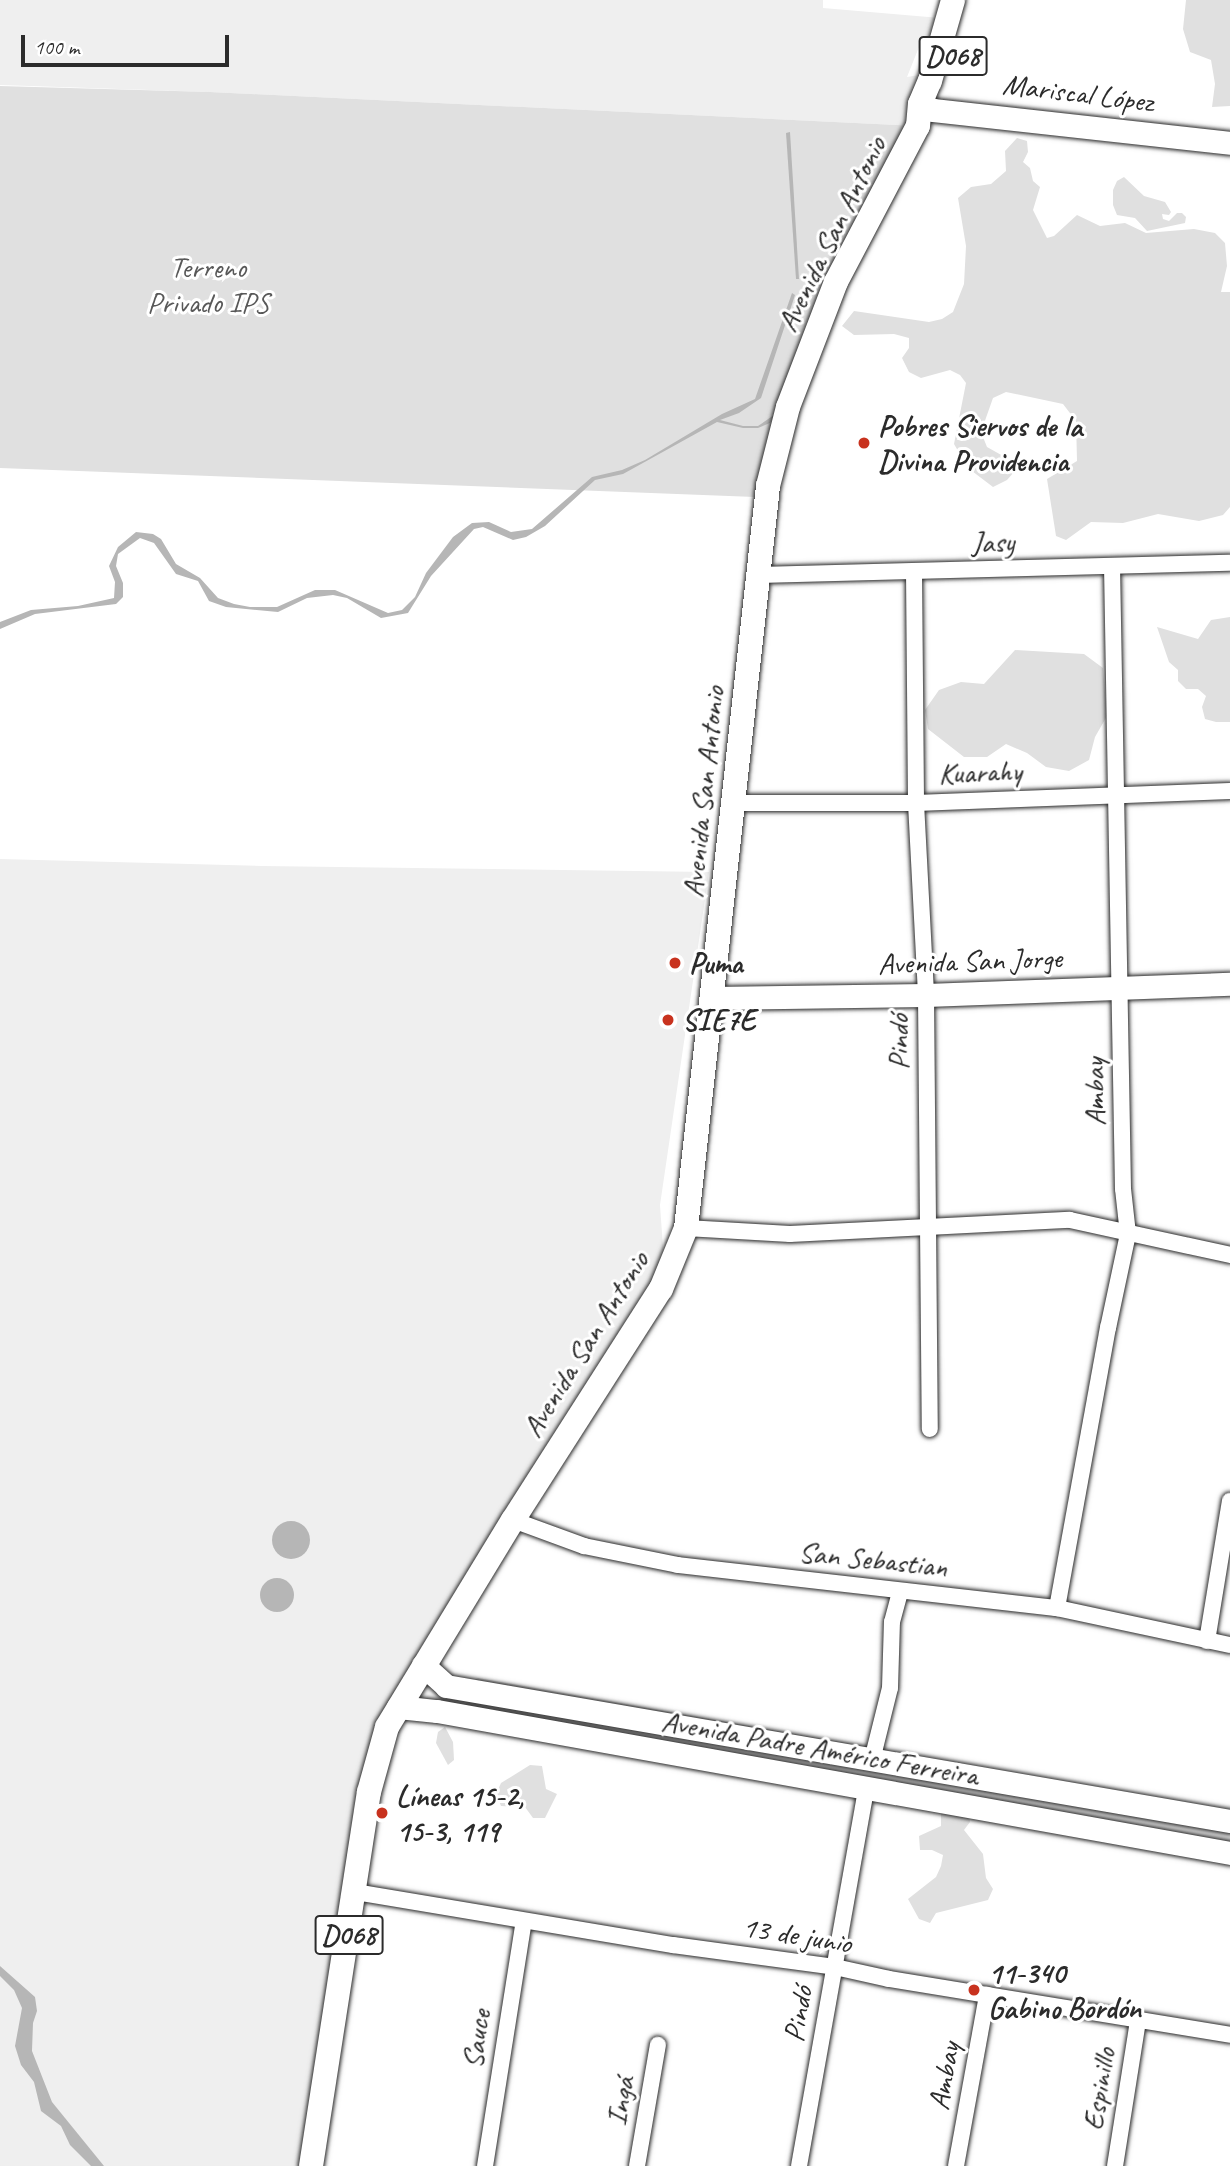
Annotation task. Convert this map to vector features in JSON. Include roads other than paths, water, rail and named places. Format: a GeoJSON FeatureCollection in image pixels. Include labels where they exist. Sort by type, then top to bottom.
{"type":"FeatureCollection","features":[{"type":"Feature","properties":{"kind":"main road","name":"Avenida San Antonio"},"geometry":{"type":"LineString","coordinates":[[924,113],[930,80],[953,0]]}},
{"type":"Feature","properties":{"kind":"main road","name":"Avenida San Antonio"},"geometry":{"type":"LineString","coordinates":[[311,2166],[376,1761],[398,1707],[423,1665],[662,1289],[686,1228],[768,486],[788,407],[836,282],[949,69],[968,0]]}},
{"type":"Feature","properties":{"kind":"street","name":"Mariscal López"},"geometry":{"type":"LineString","coordinates":[[924,113],[1230,143]]}},
{"type":"Feature","properties":{"kind":"street","name":"Jasy"},"geometry":{"type":"LineString","coordinates":[[757,575],[1230,564]]}},
{"type":"Feature","properties":{"kind":"street","name":"Ambay"},"geometry":{"type":"LineString","coordinates":[[1057,1608],[1108,1328],[1128,1234],[1123,1189],[1112,567]]}},
{"type":"Feature","properties":{"kind":"street","name":"Pindó"},"geometry":{"type":"LineString","coordinates":[[914,571],[916,803],[926,995],[930,1429]]}},
{"type":"Feature","properties":{"kind":"street","name":"Kuarahy"},"geometry":{"type":"LineString","coordinates":[[733,803],[916,803],[1230,790]]}},
{"type":"Feature","properties":{"kind":"street","name":"Avenida San Jorge"},"geometry":{"type":"LineString","coordinates":[[712,998],[926,995],[1230,984]]}},
{"type":"Feature","properties":{"kind":"street"},"geometry":{"type":"LineString","coordinates":[[686,1228],[790,1234],[1070,1220],[1230,1255]]}},
{"type":"Feature","properties":{"kind":"street"},"geometry":{"type":"LineString","coordinates":[[1207,1641],[1230,1501]]}},
{"type":"Feature","properties":{"kind":"street","name":"San Sebastian"},"geometry":{"type":"LineString","coordinates":[[513,1520],[584,1546],[678,1565],[1057,1608],[1230,1645]]}},
{"type":"Feature","properties":{"kind":"street"},"geometry":{"type":"LineString","coordinates":[[872,1760],[890,1688],[891,1622],[900,1592]]}},
{"type":"Feature","properties":{"kind":"street"},"geometry":{"type":"LineString","coordinates":[[423,1665],[446,1686],[437,1711]]}},
{"type":"Feature","properties":{"kind":"street","name":"Avenida Padre Américo Ferreira"},"geometry":{"type":"LineString","coordinates":[[446,1686],[1230,1821]]}},
{"type":"Feature","properties":{"kind":"street","name":"Avenida Padre Américo Ferreira"},"geometry":{"type":"LineString","coordinates":[[398,1707],[437,1711],[1230,1853]]}},
{"type":"Feature","properties":{"kind":"street","name":"Pindó"},"geometry":{"type":"LineString","coordinates":[[799,2166],[866,1788]]}},
{"type":"Feature","properties":{"kind":"street","name":"13 de junio"},"geometry":{"type":"LineString","coordinates":[[355,1892],[524,1921],[835,1967],[1230,2035]]}},
{"type":"Feature","properties":{"kind":"street","name":"Sauce"},"geometry":{"type":"LineString","coordinates":[[485,2166],[524,1921]]}},
{"type":"Feature","properties":{"kind":"street","name":"Ambay"},"geometry":{"type":"LineString","coordinates":[[956,2166],[987,1995]]}},
{"type":"Feature","properties":{"kind":"street","name":"Espinillo"},"geometry":{"type":"LineString","coordinates":[[1115,2166],[1138,2021]]}},
{"type":"Feature","properties":{"kind":"street","name":"Ingá"},"geometry":{"type":"LineString","coordinates":[[637,2166],[658,2045]]}},
{"type":"Feature","properties":{"kind":"place","name":"Pobres Siervos de la Divina Providencia"},"geometry":{"type":"Point","coordinates":[864,443]}},
{"type":"Feature","properties":{"kind":"place","name":"Puma"},"geometry":{"type":"Point","coordinates":[675,963]}},
{"type":"Feature","properties":{"kind":"place","name":"SIE7E"},"geometry":{"type":"Point","coordinates":[668,1020]}},
{"type":"Feature","properties":{"kind":"place","name":"Líneas 15-2, 15-3, 119"},"geometry":{"type":"Point","coordinates":[382,1813]}},
{"type":"Feature","properties":{"kind":"place","name":"11-340 Gabino Bordón"},"geometry":{"type":"Point","coordinates":[974,1990]}},
{"type":"Feature","properties":{"kind":"park label","name":"Terreno Privado IPS"},"geometry":{"type":"Point","coordinates":[208,284]}}]}
